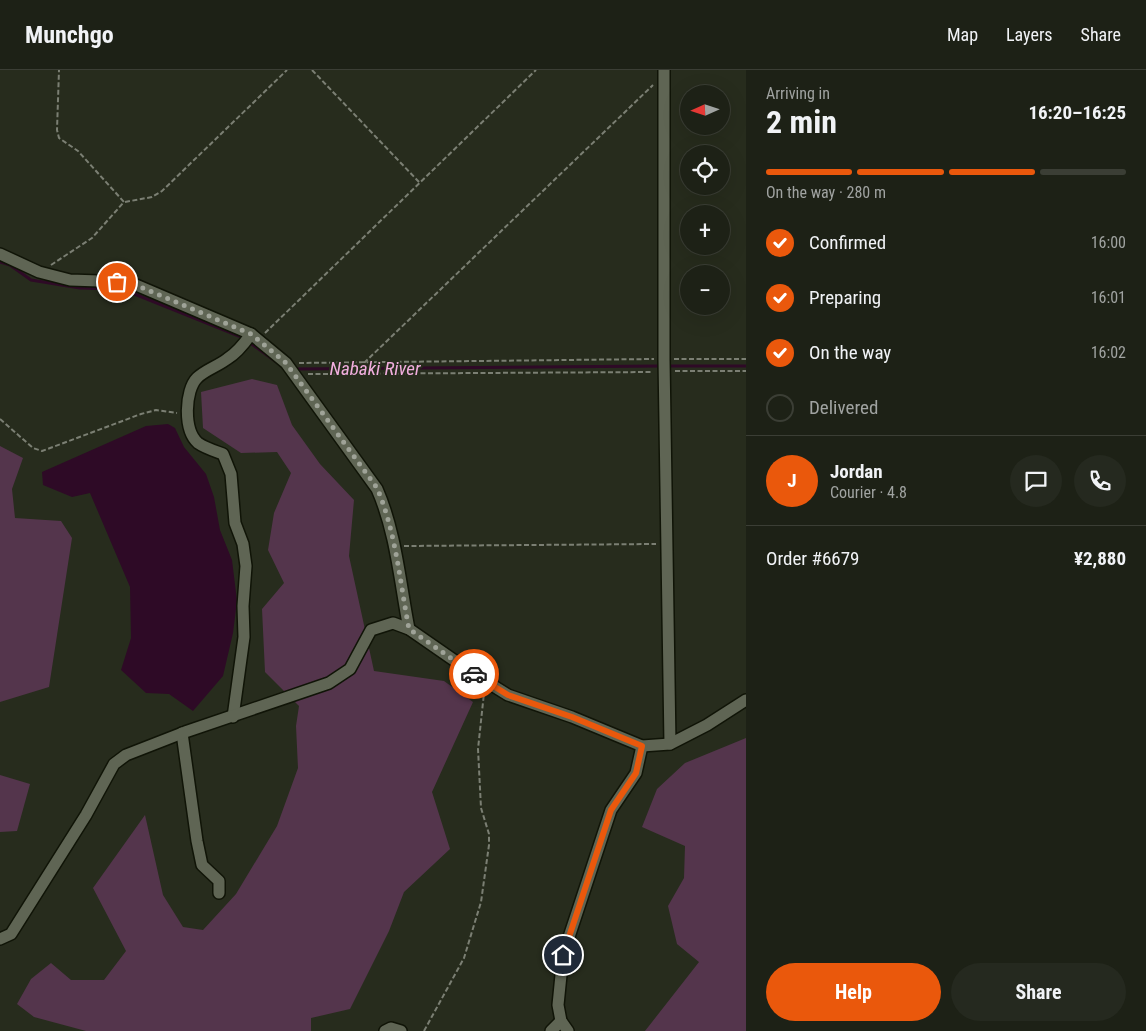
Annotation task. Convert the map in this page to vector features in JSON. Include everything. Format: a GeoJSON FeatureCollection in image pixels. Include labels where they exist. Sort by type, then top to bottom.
{"type":"FeatureCollection","features":[{"type":"Feature","properties":{"kind":"street"},"geometry":{"type":"LineString","coordinates":[[664,72],[664,372],[670,744]]}},
{"type":"Feature","properties":{"kind":"street"},"geometry":{"type":"LineString","coordinates":[[0,254],[39,272],[70,280],[129,282],[251,339],[286,363],[377,488],[383,502],[394,546],[409,629]]}},
{"type":"Feature","properties":{"kind":"street"},"geometry":{"type":"LineString","coordinates":[[232,717],[244,637],[243,606],[246,566],[243,544],[235,522],[231,474],[223,454],[198,442],[191,432],[188,418],[191,386],[198,376],[227,360],[251,339]]}},
{"type":"Feature","properties":{"kind":"street"},"geometry":{"type":"LineString","coordinates":[[0,939],[11,934],[86,815],[114,764],[126,755],[182,733],[329,683],[350,669],[371,630],[393,623],[409,629],[508,695],[572,717],[642,746],[670,744],[707,725],[746,700]]}},
{"type":"Feature","properties":{"kind":"street"},"geometry":{"type":"LineString","coordinates":[[182,733],[198,849],[202,865],[219,881],[219,893]]}},
{"type":"Feature","properties":{"kind":"street"},"geometry":{"type":"LineString","coordinates":[[550,1031],[565,1026],[558,1005],[563,955],[611,810],[636,773],[642,746]]}},
{"type":"Feature","properties":{"kind":"street"},"geometry":{"type":"LineString","coordinates":[[385,1031],[391,1028],[401,1031]]}},
{"type":"Feature","properties":{"kind":"path"},"geometry":{"type":"LineString","coordinates":[[58,70],[57,130],[59,138],[78,152],[124,202]]}},
{"type":"Feature","properties":{"kind":"path"},"geometry":{"type":"LineString","coordinates":[[39,272],[92,238],[124,202],[152,197],[162,191],[287,70]]}},
{"type":"Feature","properties":{"kind":"path"},"geometry":{"type":"LineString","coordinates":[[312,70],[419,182]]}},
{"type":"Feature","properties":{"kind":"path"},"geometry":{"type":"LineString","coordinates":[[251,339],[536,70]]}},
{"type":"Feature","properties":{"kind":"path"},"geometry":{"type":"LineString","coordinates":[[364,363],[664,72]]}},
{"type":"Feature","properties":{"kind":"path"},"geometry":{"type":"LineString","coordinates":[[286,363],[746,359]]}},
{"type":"Feature","properties":{"kind":"path"},"geometry":{"type":"LineString","coordinates":[[296,375],[746,371]]}},
{"type":"Feature","properties":{"kind":"path"},"geometry":{"type":"LineString","coordinates":[[0,419],[33,448],[42,451],[112,423],[156,410],[172,412],[188,418]]}},
{"type":"Feature","properties":{"kind":"path"},"geometry":{"type":"LineString","coordinates":[[394,546],[667,544]]}},
{"type":"Feature","properties":{"kind":"path"},"geometry":{"type":"LineString","coordinates":[[424,1031],[464,958],[481,902],[489,845],[489,834],[481,808],[478,749],[485,681]]}},
{"type":"Feature","properties":{"kind":"shaded area"},"geometry":{"type":"Polygon","coordinates":[[[252,379],[277,385],[292,425],[320,464],[354,500],[349,556],[374,671],[444,681],[473,702],[432,792],[450,849],[404,892],[389,931],[350,1009],[311,1018],[311,1031],[86,1031],[34,1017],[17,1004],[31,979],[51,963],[71,980],[104,980],[126,951],[93,888],[145,815],[163,895],[183,927],[203,930],[236,894],[277,826],[298,768],[296,726],[299,706],[265,672],[262,609],[284,583],[268,550],[274,513],[291,473],[277,452],[241,453],[203,428],[201,392],[252,379]]]}},
{"type":"Feature","properties":{"kind":"shaded area"},"geometry":{"type":"Polygon","coordinates":[[[168,424],[175,428],[184,447],[206,474],[214,497],[220,530],[232,560],[237,601],[233,633],[223,676],[193,711],[169,694],[146,693],[121,670],[131,638],[130,587],[90,493],[72,497],[43,485],[42,472],[146,426],[168,424]]]}},
{"type":"Feature","properties":{"kind":"shaded area"},"geometry":{"type":"Polygon","coordinates":[[[0,446],[23,458],[12,489],[15,518],[61,521],[72,538],[49,687],[0,702],[0,446]]]}},
{"type":"Feature","properties":{"kind":"shaded area"},"geometry":{"type":"Polygon","coordinates":[[[746,738],[746,1031],[645,1031],[699,962],[677,944],[668,906],[684,878],[685,846],[642,827],[657,789],[685,763],[746,738]]]}},
{"type":"Feature","properties":{"kind":"shaded area"},"geometry":{"type":"Polygon","coordinates":[[[0,775],[30,784],[17,831],[0,832],[0,775]]]}},
{"type":"Feature","properties":{"kind":"waterway","name":"Nabaki River"},"geometry":{"type":"LineString","coordinates":[[0,262],[10,265],[31,280],[80,288],[122,289],[244,338]]}},
{"type":"Feature","properties":{"kind":"waterway","name":"Nabaki River"},"geometry":{"type":"LineString","coordinates":[[249,342],[286,369]]}},
{"type":"Feature","properties":{"kind":"waterway","name":"Nabaki River"},"geometry":{"type":"LineString","coordinates":[[295,369],[661,366]]}},
{"type":"Feature","properties":{"kind":"waterway","name":"Nabaki River"},"geometry":{"type":"LineString","coordinates":[[667,366],[746,366]]}},
{"type":"Feature","properties":{"kind":"way so far"},"geometry":{"type":"LineString","coordinates":[[117,282],[129,282],[251,334],[286,363],[377,488],[383,502],[394,546],[409,629],[474,674]]}},
{"type":"Feature","properties":{"kind":"route"},"geometry":{"type":"LineString","coordinates":[[474,674],[508,695],[572,717],[642,746],[636,773],[611,810],[563,955]]}}]}
